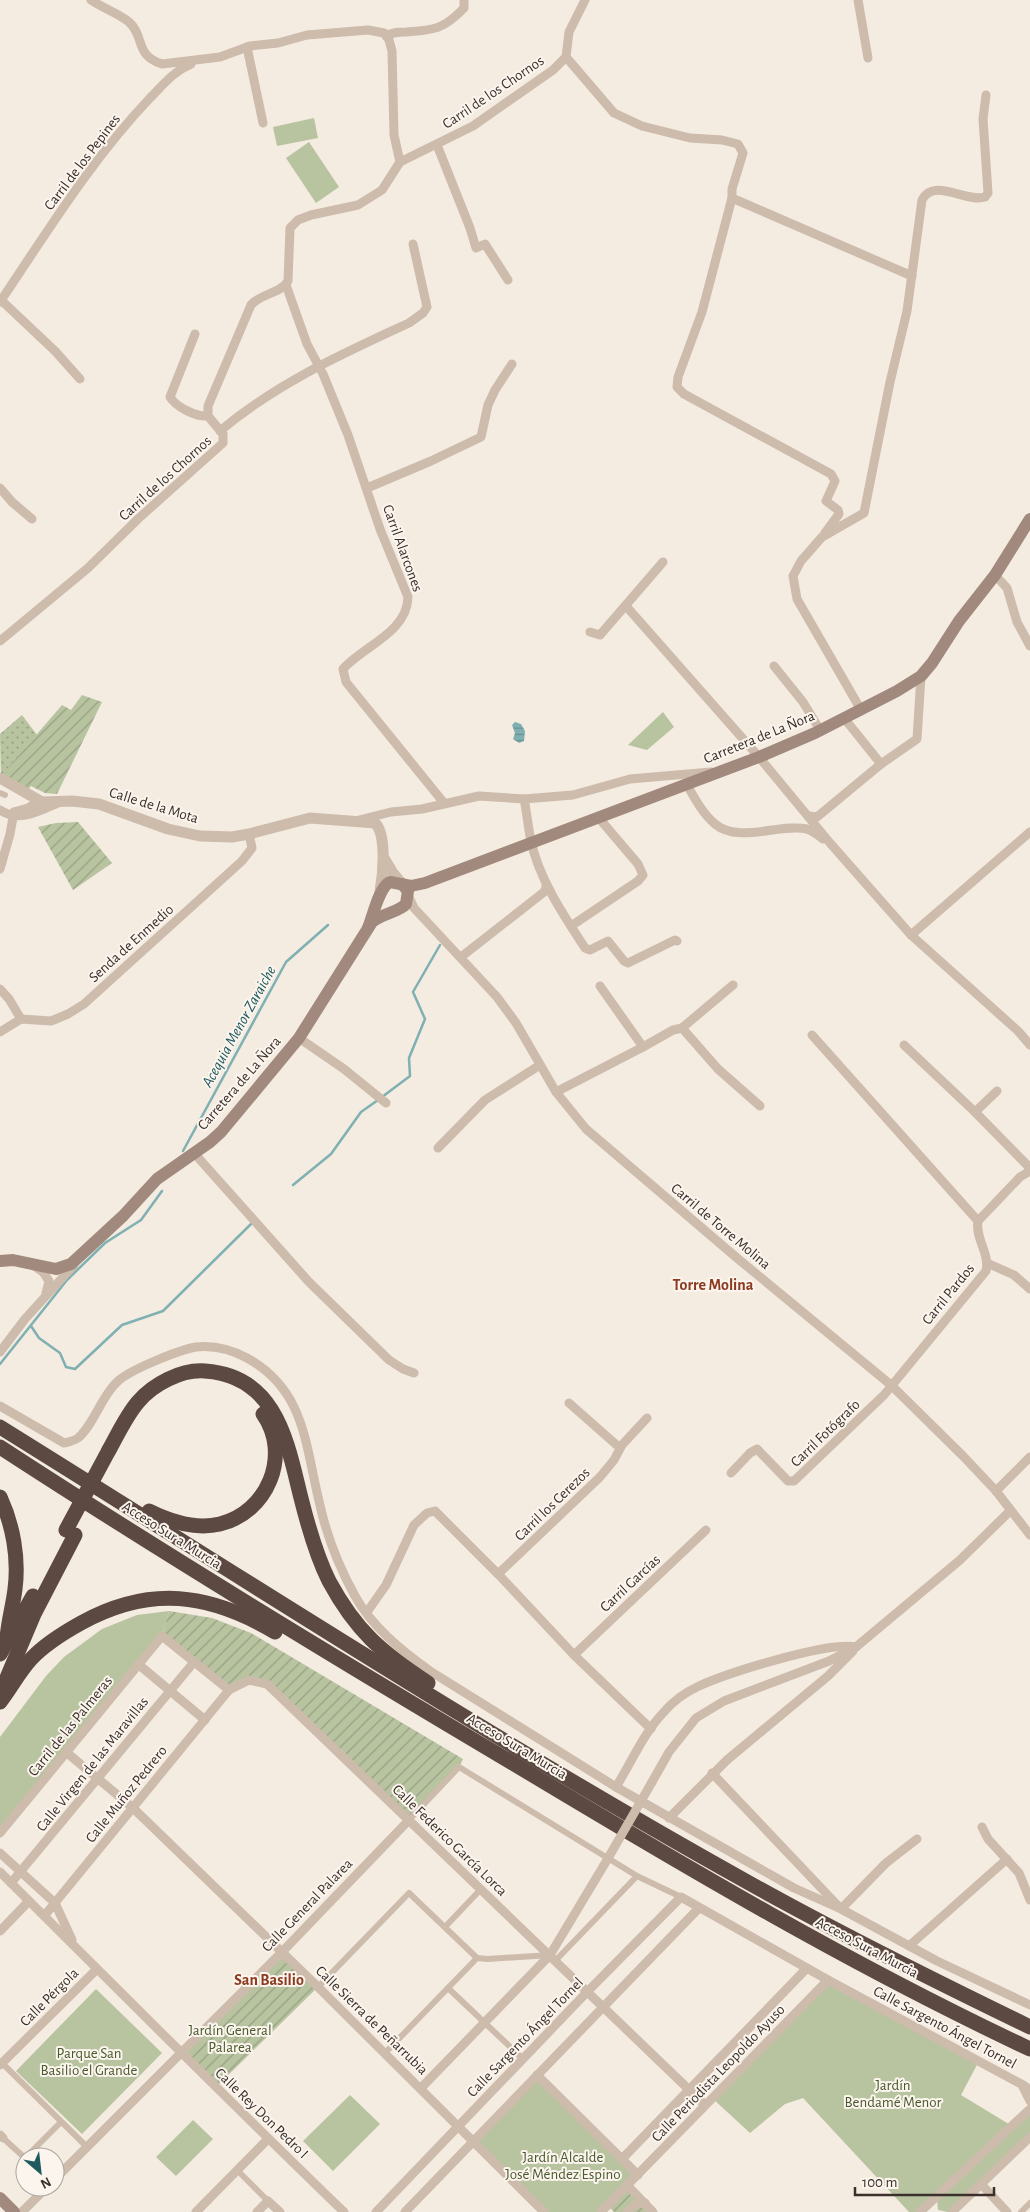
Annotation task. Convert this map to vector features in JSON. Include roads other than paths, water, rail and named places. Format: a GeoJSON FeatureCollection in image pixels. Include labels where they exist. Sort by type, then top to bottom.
{"type":"FeatureCollection","features":[{"type":"Feature","properties":{"kind":"highway"},"geometry":{"type":"LineString","coordinates":[[0,1654],[70,1532],[139,1401],[163,1383],[190,1372],[202,1370],[226,1374],[246,1384],[269,1405],[282,1427],[310,1528],[323,1566],[340,1599],[362,1630],[386,1654],[565,1777]]}},
{"type":"Feature","properties":{"kind":"highway"},"geometry":{"type":"LineString","coordinates":[[113,1453],[153,1402],[170,1390],[192,1381],[214,1381],[237,1389],[260,1410],[274,1436],[276,1458],[266,1490],[244,1514],[228,1521],[208,1526],[183,1524],[142,1507],[126,1505]]}},
{"type":"Feature","properties":{"kind":"highway","name":"Acceso Sur a Murcia"},"geometry":{"type":"LineString","coordinates":[[0,1427],[253,1587],[565,1777],[744,1880],[918,1972],[1029,2027]]}},
{"type":"Feature","properties":{"kind":"highway","name":"Acceso Sur a Murcia"},"geometry":{"type":"LineString","coordinates":[[0,1448],[316,1646],[727,1890],[841,1953],[1030,2049]]}},
{"type":"Feature","properties":{"kind":"highway"},"geometry":{"type":"LineString","coordinates":[[0,1497],[11,1529],[16,1563],[15,1588],[8,1619],[7,1639]]}},
{"type":"Feature","properties":{"kind":"highway"},"geometry":{"type":"LineString","coordinates":[[0,1693],[70,1532]]}},
{"type":"Feature","properties":{"kind":"highway"},"geometry":{"type":"LineString","coordinates":[[0,1702],[32,1658],[44,1647],[95,1615],[128,1603],[172,1598],[206,1602],[236,1611],[286,1639],[316,1646]]}},
{"type":"Feature","properties":{"kind":"main road","name":"Carretera de La Ñora"},"geometry":{"type":"LineString","coordinates":[[406,890],[411,886],[425,883],[759,756],[820,730],[897,691],[921,676],[932,663],[959,621],[995,575],[1030,519]]}},
{"type":"Feature","properties":{"kind":"main road"},"geometry":{"type":"LineString","coordinates":[[390,882],[406,890],[406,904],[397,910],[380,916],[368,928],[380,893],[390,882]]}},
{"type":"Feature","properties":{"kind":"main road"},"geometry":{"type":"LineString","coordinates":[[380,893],[382,904],[397,910]]}},
{"type":"Feature","properties":{"kind":"main road","name":"Carretera de La Ñora"},"geometry":{"type":"LineString","coordinates":[[0,1261],[13,1260],[56,1269],[65,1267],[83,1255],[134,1205],[157,1179],[221,1132],[299,1038],[368,928]]}},
{"type":"Feature","properties":{"kind":"main road"},"geometry":{"type":"LineString","coordinates":[[0,2198],[14,2212]]}},
{"type":"Feature","properties":{"kind":"street"},"geometry":{"type":"LineString","coordinates":[[91,0],[132,25],[142,49],[154,61],[172,64],[175,69],[173,75]]}},
{"type":"Feature","properties":{"kind":"street"},"geometry":{"type":"LineString","coordinates":[[286,285],[290,260],[290,228],[298,220],[310,215],[358,205],[382,190],[400,162],[394,136],[392,51],[386,36],[394,33],[441,28],[464,8],[464,0]]}},
{"type":"Feature","properties":{"kind":"street","name":"Carril de los Chornos"},"geometry":{"type":"LineString","coordinates":[[400,162],[473,126],[553,70],[566,58],[569,32],[585,0]]}},
{"type":"Feature","properties":{"kind":"street"},"geometry":{"type":"LineString","coordinates":[[858,0],[868,58]]}},
{"type":"Feature","properties":{"kind":"street","name":"Carril de los Pepines"},"geometry":{"type":"LineString","coordinates":[[172,64],[220,57],[247,47],[278,43],[316,34],[368,30],[378,31],[386,36]]}},
{"type":"Feature","properties":{"kind":"street"},"geometry":{"type":"LineString","coordinates":[[247,47],[263,123]]}},
{"type":"Feature","properties":{"kind":"street"},"geometry":{"type":"LineString","coordinates":[[566,58],[614,113],[642,126],[690,138],[722,140],[738,144],[743,154],[732,189],[732,198],[702,312],[678,377],[677,387],[684,394],[831,474],[835,481],[826,501],[838,510],[843,521],[853,521]]}},
{"type":"Feature","properties":{"kind":"street","name":"Carril de los Pepines"},"geometry":{"type":"LineString","coordinates":[[1,301],[75,191],[128,124],[173,75],[184,67],[205,59]]}},
{"type":"Feature","properties":{"kind":"street"},"geometry":{"type":"LineString","coordinates":[[822,537],[864,513],[868,501],[890,382],[905,319],[921,205],[924,196],[935,190],[978,198],[985,197],[988,193],[983,119],[986,95]]}},
{"type":"Feature","properties":{"kind":"street"},"geometry":{"type":"LineString","coordinates":[[437,145],[476,248],[485,244],[508,280]]}},
{"type":"Feature","properties":{"kind":"street"},"geometry":{"type":"LineString","coordinates":[[732,198],[912,276]]}},
{"type":"Feature","properties":{"kind":"street"},"geometry":{"type":"LineString","coordinates":[[220,430],[273,392],[318,365],[408,323],[423,313],[427,303],[413,244]]}},
{"type":"Feature","properties":{"kind":"street","name":"Carril de los Chornos"},"geometry":{"type":"LineString","coordinates":[[0,641],[75,580],[139,518],[221,446],[224,437],[208,416],[207,410],[211,398],[251,305],[259,298],[286,285]]}},
{"type":"Feature","properties":{"kind":"street","name":"Carril Alarcones"},"geometry":{"type":"LineString","coordinates":[[286,285],[307,344],[348,435],[380,529],[407,593],[408,602],[399,623],[355,657],[343,669],[343,675],[346,682],[444,803]]}},
{"type":"Feature","properties":{"kind":"street"},"geometry":{"type":"LineString","coordinates":[[1,301],[55,351],[80,380]]}},
{"type":"Feature","properties":{"kind":"street"},"geometry":{"type":"LineString","coordinates":[[195,334],[170,397],[173,402],[194,413],[208,416]]}},
{"type":"Feature","properties":{"kind":"street"},"geometry":{"type":"LineString","coordinates":[[367,488],[481,437],[488,405],[495,390],[512,364]]}},
{"type":"Feature","properties":{"kind":"street"},"geometry":{"type":"LineString","coordinates":[[0,488],[12,502],[32,519]]}},
{"type":"Feature","properties":{"kind":"street"},"geometry":{"type":"LineString","coordinates":[[839,514],[801,562],[794,576],[794,588],[797,599],[861,710]]}},
{"type":"Feature","properties":{"kind":"street"},"geometry":{"type":"LineString","coordinates":[[590,632],[600,635],[663,562]]}},
{"type":"Feature","properties":{"kind":"street"},"geometry":{"type":"LineString","coordinates":[[995,575],[1007,588],[1017,622],[1030,646]]}},
{"type":"Feature","properties":{"kind":"street"},"geometry":{"type":"LineString","coordinates":[[626,606],[759,756],[830,843],[910,935],[1030,1045]]}},
{"type":"Feature","properties":{"kind":"street"},"geometry":{"type":"LineString","coordinates":[[774,666],[803,702],[820,730]]}},
{"type":"Feature","properties":{"kind":"street"},"geometry":{"type":"LineString","coordinates":[[807,814],[818,817],[881,764],[917,739],[921,676]]}},
{"type":"Feature","properties":{"kind":"street"},"geometry":{"type":"LineString","coordinates":[[844,718],[881,764]]}},
{"type":"Feature","properties":{"kind":"street"},"geometry":{"type":"LineString","coordinates":[[355,821],[391,812],[422,809],[479,796],[524,799],[573,795],[630,779],[716,772]]}},
{"type":"Feature","properties":{"kind":"street"},"geometry":{"type":"LineString","coordinates":[[0,778],[39,801],[13,814]]}},
{"type":"Feature","properties":{"kind":"street"},"geometry":{"type":"LineString","coordinates":[[686,783],[710,820],[724,830],[745,832],[800,829],[814,832],[830,843]]}},
{"type":"Feature","properties":{"kind":"street"},"geometry":{"type":"LineString","coordinates":[[524,799],[531,843],[545,880],[556,903],[587,950],[608,941],[626,963],[645,956],[671,940],[677,942]]}},
{"type":"Feature","properties":{"kind":"street","name":"Calle de la Mota"},"geometry":{"type":"LineString","coordinates":[[39,801],[58,803],[72,801],[99,804],[168,829],[200,836],[232,837],[310,818],[375,823],[380,830]]}},
{"type":"Feature","properties":{"kind":"street"},"geometry":{"type":"LineString","coordinates":[[1,811],[13,814],[34,813],[58,803]]}},
{"type":"Feature","properties":{"kind":"street"},"geometry":{"type":"LineString","coordinates":[[380,893],[382,854],[380,830],[383,818],[391,812]]}},
{"type":"Feature","properties":{"kind":"street"},"geometry":{"type":"LineString","coordinates":[[0,869],[10,834],[13,814]]}},
{"type":"Feature","properties":{"kind":"street"},"geometry":{"type":"LineString","coordinates":[[800,829],[808,823],[807,814]]}},
{"type":"Feature","properties":{"kind":"street"},"geometry":{"type":"LineString","coordinates":[[571,926],[638,881],[643,875],[638,864],[598,817]]}},
{"type":"Feature","properties":{"kind":"street"},"geometry":{"type":"LineString","coordinates":[[910,935],[1030,832]]}},
{"type":"Feature","properties":{"kind":"street","name":"Senda de Enmedio"},"geometry":{"type":"LineString","coordinates":[[20,1019],[50,1021],[68,1014],[84,1004],[242,861],[252,848],[249,834]]}},
{"type":"Feature","properties":{"kind":"street"},"geometry":{"type":"LineString","coordinates":[[382,854],[393,874],[406,890]]}},
{"type":"Feature","properties":{"kind":"street"},"geometry":{"type":"LineString","coordinates":[[461,957],[546,890],[545,880]]}},
{"type":"Feature","properties":{"kind":"street","name":"Carril de Torre Molina"},"geometry":{"type":"LineString","coordinates":[[406,890],[412,905],[497,997],[516,1023],[556,1092],[586,1129],[892,1385],[996,1492],[1030,1535]]}},
{"type":"Feature","properties":{"kind":"street"},"geometry":{"type":"LineString","coordinates":[[535,899],[545,897],[556,903]]}},
{"type":"Feature","properties":{"kind":"street"},"geometry":{"type":"LineString","coordinates":[[397,910],[410,910],[421,915]]}},
{"type":"Feature","properties":{"kind":"street"},"geometry":{"type":"LineString","coordinates":[[556,1092],[673,1030],[682,1028],[733,985]]}},
{"type":"Feature","properties":{"kind":"street"},"geometry":{"type":"LineString","coordinates":[[600,986],[643,1047]]}},
{"type":"Feature","properties":{"kind":"street"},"geometry":{"type":"LineString","coordinates":[[0,989],[9,998],[20,1019],[0,1032]]}},
{"type":"Feature","properties":{"kind":"street"},"geometry":{"type":"LineString","coordinates":[[682,1028],[716,1067],[760,1106]]}},
{"type":"Feature","properties":{"kind":"street"},"geometry":{"type":"LineString","coordinates":[[812,1035],[978,1221],[1030,1169],[975,1112],[904,1045]]}},
{"type":"Feature","properties":{"kind":"street"},"geometry":{"type":"LineString","coordinates":[[299,1038],[344,1068],[386,1103]]}},
{"type":"Feature","properties":{"kind":"street"},"geometry":{"type":"LineString","coordinates":[[438,1148],[486,1100],[540,1065]]}},
{"type":"Feature","properties":{"kind":"street"},"geometry":{"type":"LineString","coordinates":[[975,1112],[997,1091]]}},
{"type":"Feature","properties":{"kind":"street"},"geometry":{"type":"LineString","coordinates":[[194,1153],[322,1295],[389,1360],[414,1373]]}},
{"type":"Feature","properties":{"kind":"street","name":"Carril Pardos"},"geometry":{"type":"LineString","coordinates":[[892,1385],[986,1271],[987,1262],[977,1231],[978,1221]]}},
{"type":"Feature","properties":{"kind":"street"},"geometry":{"type":"LineString","coordinates":[[0,1352],[44,1297],[83,1255]]}},
{"type":"Feature","properties":{"kind":"street"},"geometry":{"type":"LineString","coordinates":[[987,1262],[1014,1275],[1030,1289]]}},
{"type":"Feature","properties":{"kind":"street"},"geometry":{"type":"LineString","coordinates":[[31,1264],[43,1272],[49,1281],[49,1287],[44,1297]]}},
{"type":"Feature","properties":{"kind":"street"},"geometry":{"type":"LineString","coordinates":[[0,1406],[64,1443],[78,1439],[117,1382],[140,1368],[183,1351],[205,1347],[233,1352],[254,1362],[282,1386],[295,1407],[309,1447],[319,1501],[327,1531],[352,1590],[367,1612],[396,1645],[419,1663],[616,1787],[794,1888],[825,1898]]}},
{"type":"Feature","properties":{"kind":"street","name":"Carril Fotógrafo"},"geometry":{"type":"LineString","coordinates":[[731,1473],[750,1453],[757,1449],[788,1481],[794,1481],[892,1385]]}},
{"type":"Feature","properties":{"kind":"street"},"geometry":{"type":"LineString","coordinates":[[569,1403],[620,1448]]}},
{"type":"Feature","properties":{"kind":"street","name":"Carril los Cerezos"},"geometry":{"type":"LineString","coordinates":[[498,1574],[600,1477],[614,1460],[620,1448],[647,1418]]}},
{"type":"Feature","properties":{"kind":"street"},"geometry":{"type":"LineString","coordinates":[[996,1492],[1030,1457]]}},
{"type":"Feature","properties":{"kind":"street"},"geometry":{"type":"LineString","coordinates":[[367,1612],[386,1585],[414,1525],[431,1510],[440,1515],[574,1655],[651,1729]]}},
{"type":"Feature","properties":{"kind":"street"},"geometry":{"type":"LineString","coordinates":[[669,1818],[712,1774],[835,1670],[856,1647],[960,1560],[1010,1511]]}},
{"type":"Feature","properties":{"kind":"street","name":"Carril Garcías"},"geometry":{"type":"LineString","coordinates":[[574,1655],[706,1530]]}},
{"type":"Feature","properties":{"kind":"street","name":"Carril de las Palmeras"},"geometry":{"type":"LineString","coordinates":[[0,1833],[162,1636],[194,1662]]}},
{"type":"Feature","properties":{"kind":"street"},"geometry":{"type":"LineString","coordinates":[[616,1787],[651,1729],[663,1713],[675,1702],[704,1684],[736,1672],[834,1646],[848,1645],[856,1647]]}},
{"type":"Feature","properties":{"kind":"street"},"geometry":{"type":"LineString","coordinates":[[834,1646],[838,1650],[834,1659]]}},
{"type":"Feature","properties":{"kind":"street"},"geometry":{"type":"LineString","coordinates":[[553,1958],[652,1782],[686,1729],[708,1709],[741,1693],[834,1659],[856,1647]]}},
{"type":"Feature","properties":{"kind":"street"},"geometry":{"type":"LineString","coordinates":[[834,1659],[837,1663],[835,1670]]}},
{"type":"Feature","properties":{"kind":"street"},"geometry":{"type":"LineString","coordinates":[[194,1662],[229,1690]]}},
{"type":"Feature","properties":{"kind":"street","name":"Calle Virgen de las Maravillas"},"geometry":{"type":"LineString","coordinates":[[11,1883],[194,1662]]}},
{"type":"Feature","properties":{"kind":"street"},"geometry":{"type":"LineString","coordinates":[[138,1664],[205,1720]]}},
{"type":"Feature","properties":{"kind":"street","name":"Calle Federico García Lorca"},"geometry":{"type":"LineString","coordinates":[[229,1690],[249,1680],[267,1684],[705,2105]]}},
{"type":"Feature","properties":{"kind":"street","name":"Calle Muñoz Pedrero"},"geometry":{"type":"LineString","coordinates":[[45,1915],[229,1690]]}},
{"type":"Feature","properties":{"kind":"street","name":"Calle Sierra de Peñarrubia"},"geometry":{"type":"LineString","coordinates":[[66,1752],[132,1808],[282,1952],[474,2140],[544,2212]]}},
{"type":"Feature","properties":{"kind":"street"},"geometry":{"type":"LineString","coordinates":[[409,1820],[459,1767],[637,1876],[681,1897]]}},
{"type":"Feature","properties":{"kind":"street"},"geometry":{"type":"LineString","coordinates":[[712,1774],[825,1898],[841,1909],[909,1946],[1030,2005]]}},
{"type":"Feature","properties":{"kind":"street","name":"Calle General Palarea"},"geometry":{"type":"LineString","coordinates":[[65,2169],[282,1952],[409,1820]]}},
{"type":"Feature","properties":{"kind":"street"},"geometry":{"type":"LineString","coordinates":[[982,1827],[984,1834],[1019,1873],[1030,1900]]}},
{"type":"Feature","properties":{"kind":"street"},"geometry":{"type":"LineString","coordinates":[[841,1909],[886,1863],[917,1839]]}},
{"type":"Feature","properties":{"kind":"street","name":"Calle Rey Don Pedro I"},"geometry":{"type":"LineString","coordinates":[[0,1853],[55,1903],[76,1949]]}},
{"type":"Feature","properties":{"kind":"street"},"geometry":{"type":"LineString","coordinates":[[909,1946],[1007,1859]]}},
{"type":"Feature","properties":{"kind":"street","name":"Calle Rey Don Pedro I"},"geometry":{"type":"LineString","coordinates":[[0,1872],[45,1915],[96,1970],[344,2212]]}},
{"type":"Feature","properties":{"kind":"street"},"geometry":{"type":"LineString","coordinates":[[421,2088],[484,2023],[637,1876]]}},
{"type":"Feature","properties":{"kind":"street"},"geometry":{"type":"LineString","coordinates":[[445,1927],[481,1888]]}},
{"type":"Feature","properties":{"kind":"street"},"geometry":{"type":"LineString","coordinates":[[318,1987],[410,1893],[477,1958],[553,1958]]}},
{"type":"Feature","properties":{"kind":"street","name":"Calle Sargento Ángel Tornel"},"geometry":{"type":"LineString","coordinates":[[376,2212],[681,1897],[828,1980],[1020,2083],[1029,2096]]}},
{"type":"Feature","properties":{"kind":"street"},"geometry":{"type":"LineString","coordinates":[[0,1931],[29,1900]]}},
{"type":"Feature","properties":{"kind":"street"},"geometry":{"type":"LineString","coordinates":[[405,2212],[699,1908]]}},
{"type":"Feature","properties":{"kind":"street"},"geometry":{"type":"LineString","coordinates":[[386,2053],[477,1958]]}},
{"type":"Feature","properties":{"kind":"street","name":"Calle Periodista Leopoldo Ayuso"},"geometry":{"type":"LineString","coordinates":[[622,2159],[807,1968]]}},
{"type":"Feature","properties":{"kind":"street","name":"Calle Pérgola"},"geometry":{"type":"LineString","coordinates":[[1,2064],[96,1970]]}},
{"type":"Feature","properties":{"kind":"street","name":"Calle Periodista Leopoldo Ayuso"},"geometry":{"type":"LineString","coordinates":[[608,2210],[638,2175],[828,1980]]}},
{"type":"Feature","properties":{"kind":"street"},"geometry":{"type":"LineString","coordinates":[[448,1988],[523,2059]]}},
{"type":"Feature","properties":{"kind":"street"},"geometry":{"type":"LineString","coordinates":[[1,2064],[87,2147]]}},
{"type":"Feature","properties":{"kind":"street"},"geometry":{"type":"LineString","coordinates":[[537,2075],[638,2175]]}},
{"type":"Feature","properties":{"kind":"street"},"geometry":{"type":"LineString","coordinates":[[920,2212],[1027,2112],[1029,2096]]}},
{"type":"Feature","properties":{"kind":"street"},"geometry":{"type":"LineString","coordinates":[[37,2147],[61,2122]]}},
{"type":"Feature","properties":{"kind":"street"},"geometry":{"type":"LineString","coordinates":[[2,2137],[15,2150]]}},
{"type":"Feature","properties":{"kind":"street"},"geometry":{"type":"LineString","coordinates":[[952,2212],[1030,2137]]}},
{"type":"Feature","properties":{"kind":"street"},"geometry":{"type":"LineString","coordinates":[[196,2212],[268,2139]]}},
{"type":"Feature","properties":{"kind":"street"},"geometry":{"type":"LineString","coordinates":[[238,2171],[280,2212]]}},
{"type":"Feature","properties":{"kind":"street"},"geometry":{"type":"LineString","coordinates":[[981,2184],[1007,2212]]}},
{"type":"Feature","properties":{"kind":"street"},"geometry":{"type":"LineString","coordinates":[[628,2186],[653,2212]]}},
{"type":"Feature","properties":{"kind":"street"},"geometry":{"type":"LineString","coordinates":[[22,2212],[37,2197]]}},
{"type":"Feature","properties":{"kind":"street"},"geometry":{"type":"LineString","coordinates":[[257,2212],[268,2201]]}},
{"type":"Feature","properties":{"kind":"street"},"geometry":{"type":"LineString","coordinates":[[627,2212],[636,2204],[645,2203]]}},
{"type":"Feature","properties":{"kind":"street"},"geometry":{"type":"LineString","coordinates":[[1021,2212],[1030,2203]]}},
{"type":"Feature","properties":{"kind":"street"},"geometry":{"type":"LineString","coordinates":[[928,2204],[936,2212]]}},
{"type":"Feature","properties":{"kind":"water"},"geometry":{"type":"Polygon","coordinates":[[[515,722],[521,724],[525,731],[524,741],[519,743],[513,739],[515,733],[512,725],[515,722]]]}},
{"type":"Feature","properties":{"kind":"waterway","name":"Acequia Menor Zaraiche"},"geometry":{"type":"LineString","coordinates":[[183,1151],[286,962],[328,925]]}},
{"type":"Feature","properties":{"kind":"waterway"},"geometry":{"type":"LineString","coordinates":[[382,1097],[410,1076],[409,1058],[425,1019],[413,992],[440,945]]}},
{"type":"Feature","properties":{"kind":"waterway"},"geometry":{"type":"LineString","coordinates":[[293,1185],[331,1154],[361,1112],[378,1100]]}},
{"type":"Feature","properties":{"kind":"waterway","name":"Acequia Menor Zaraiche"},"geometry":{"type":"LineString","coordinates":[[0,1364],[67,1280],[105,1243],[141,1220],[162,1191]]}},
{"type":"Feature","properties":{"kind":"waterway"},"geometry":{"type":"LineString","coordinates":[[31,1326],[39,1338],[60,1353],[66,1367],[75,1369],[122,1325],[163,1311],[252,1223]]}},
{"type":"Feature","properties":{"kind":"district","name":"Torre Molina"},"geometry":{"type":"Point","coordinates":[713,1284]}},
{"type":"Feature","properties":{"kind":"district","name":"San Basilio"},"geometry":{"type":"Point","coordinates":[269,1979]}},
{"type":"Feature","properties":{"kind":"park label","name":"Jardín General Palarea"},"geometry":{"type":"Point","coordinates":[230,2038]}},
{"type":"Feature","properties":{"kind":"park label","name":"Parque San Basilio el Grande"},"geometry":{"type":"Point","coordinates":[89,2062]}},
{"type":"Feature","properties":{"kind":"park label","name":"Jardín Bendamé Menor"},"geometry":{"type":"Point","coordinates":[893,2094]}},
{"type":"Feature","properties":{"kind":"park label","name":"Jardín Alcalde José Méndez Espino"},"geometry":{"type":"Point","coordinates":[563,2166]}}]}
